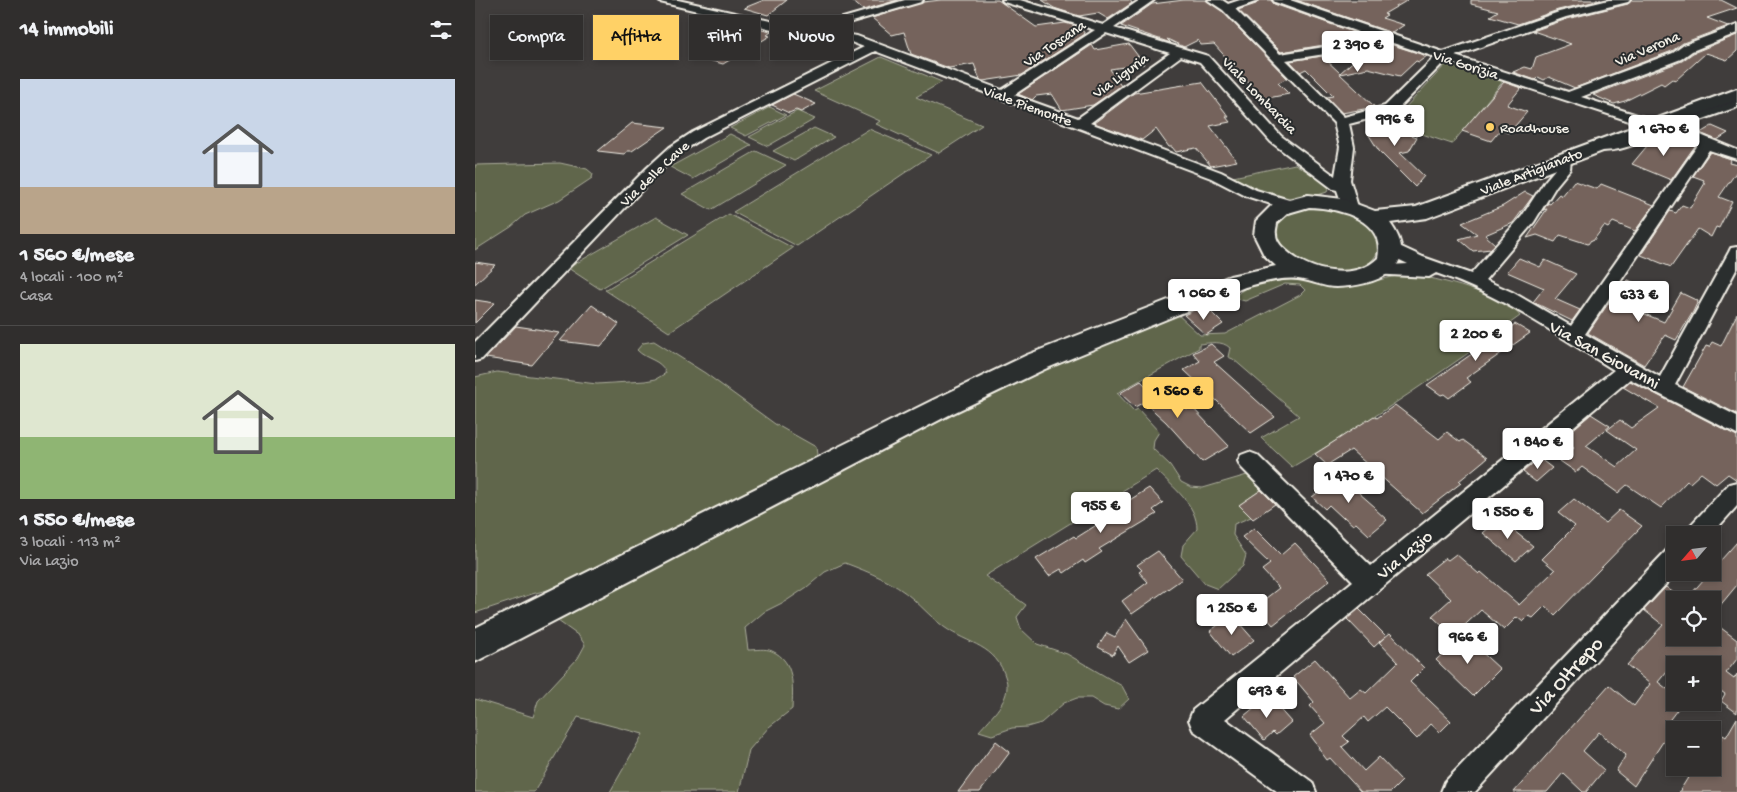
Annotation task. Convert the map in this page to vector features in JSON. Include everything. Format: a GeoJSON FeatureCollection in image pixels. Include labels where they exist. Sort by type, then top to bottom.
{"type":"FeatureCollection","features":[{"type":"Feature","properties":{"kind":"main road","name":"Viale Artigianato"},"geometry":{"type":"LineString","coordinates":[[1369,217],[1391,217],[1420,213],[1597,146],[1668,126],[1737,95]]}},
{"type":"Feature","properties":{"kind":"main road"},"geometry":{"type":"LineString","coordinates":[[1319,201],[1351,207],[1380,226],[1389,243],[1389,260],[1368,275],[1352,279],[1335,280],[1316,277],[1299,271],[1280,260],[1268,246],[1265,231],[1270,218],[1278,210],[1291,205],[1319,201]]}},
{"type":"Feature","properties":{"kind":"main road","name":"Viale Artigianato"},"geometry":{"type":"LineString","coordinates":[[1389,243],[1420,213]]}},
{"type":"Feature","properties":{"kind":"main road"},"geometry":{"type":"LineString","coordinates":[[1238,281],[1257,265],[1268,246]]}},
{"type":"Feature","properties":{"kind":"main road"},"geometry":{"type":"LineString","coordinates":[[475,646],[942,406],[1036,362],[1238,281],[1263,275],[1299,271]]}},
{"type":"Feature","properties":{"kind":"street","name":"Viale Piemonte"},"geometry":{"type":"LineString","coordinates":[[664,0],[770,25]]}},
{"type":"Feature","properties":{"kind":"street"},"geometry":{"type":"LineString","coordinates":[[853,18],[917,0]]}},
{"type":"Feature","properties":{"kind":"street","name":"Viale Lombardia"},"geometry":{"type":"LineString","coordinates":[[1008,0],[1204,59],[1276,139],[1340,183]]}},
{"type":"Feature","properties":{"kind":"street","name":"Via Toscana"},"geometry":{"type":"LineString","coordinates":[[1003,96],[1148,0]]}},
{"type":"Feature","properties":{"kind":"street"},"geometry":{"type":"LineString","coordinates":[[1215,0],[1227,8],[1341,122],[1347,147],[1340,183],[1333,192],[1319,201]]}},
{"type":"Feature","properties":{"kind":"street"},"geometry":{"type":"LineString","coordinates":[[1227,8],[1251,0]]}},
{"type":"Feature","properties":{"kind":"street","name":"Via Gorizia"},"geometry":{"type":"LineString","coordinates":[[1279,0],[1568,97],[1668,126],[1706,144],[1737,155]]}},
{"type":"Feature","properties":{"kind":"street"},"geometry":{"type":"LineString","coordinates":[[1341,122],[1390,109],[1443,56],[1563,14],[1624,0]]}},
{"type":"Feature","properties":{"kind":"street","name":"Via Verona"},"geometry":{"type":"LineString","coordinates":[[1568,97],[1677,56],[1688,48],[1737,29]]}},
{"type":"Feature","properties":{"kind":"street"},"geometry":{"type":"LineString","coordinates":[[1277,58],[1334,49],[1368,31]]}},
{"type":"Feature","properties":{"kind":"street","name":"Viale Piemonte"},"geometry":{"type":"LineString","coordinates":[[853,40],[1216,175],[1251,193],[1291,205]]}},
{"type":"Feature","properties":{"kind":"street","name":"Via delle Cave"},"geometry":{"type":"LineString","coordinates":[[475,354],[652,170],[675,150],[719,123],[874,47]]}},
{"type":"Feature","properties":{"kind":"street","name":"Via Liguria"},"geometry":{"type":"LineString","coordinates":[[1079,124],[1179,52]]}},
{"type":"Feature","properties":{"kind":"street","name":"Viale Artigianato"},"geometry":{"type":"LineString","coordinates":[[1668,126],[1671,114],[1737,88]]}},
{"type":"Feature","properties":{"kind":"street"},"geometry":{"type":"LineString","coordinates":[[1668,126],[1673,127],[1737,102]]}},
{"type":"Feature","properties":{"kind":"street"},"geometry":{"type":"LineString","coordinates":[[1573,337],[1706,144]]}},
{"type":"Feature","properties":{"kind":"street"},"geometry":{"type":"LineString","coordinates":[[1474,282],[1528,219],[1550,184],[1563,169],[1564,159]]}},
{"type":"Feature","properties":{"kind":"street"},"geometry":{"type":"LineString","coordinates":[[1340,183],[1351,207]]}},
{"type":"Feature","properties":{"kind":"street","name":"Viale Piemonte"},"geometry":{"type":"LineString","coordinates":[[1251,193],[1265,208],[1270,218]]}},
{"type":"Feature","properties":{"kind":"street","name":"Via San Giovanni"},"geometry":{"type":"LineString","coordinates":[[1389,243],[1417,261],[1474,282],[1524,306],[1628,369],[1737,426]]}},
{"type":"Feature","properties":{"kind":"street"},"geometry":{"type":"LineString","coordinates":[[1664,387],[1737,252]]}},
{"type":"Feature","properties":{"kind":"street","name":"Via San Giovanni"},"geometry":{"type":"LineString","coordinates":[[1377,270],[1420,270],[1474,282]]}},
{"type":"Feature","properties":{"kind":"street","name":"Via Lazio"},"geometry":{"type":"LineString","coordinates":[[1302,792],[1203,720],[1628,369]]}},
{"type":"Feature","properties":{"kind":"street"},"geometry":{"type":"LineString","coordinates":[[1249,461],[1371,582]]}},
{"type":"Feature","properties":{"kind":"street"},"geometry":{"type":"LineString","coordinates":[[1704,526],[1737,491]]}},
{"type":"Feature","properties":{"kind":"street","name":"Via Oltrepo"},"geometry":{"type":"LineString","coordinates":[[1455,792],[1666,568]]}},
{"type":"Feature","properties":{"kind":"green space"},"geometry":{"type":"Polygon","coordinates":[[[881,57],[942,82],[916,97],[982,125],[939,153],[876,124],[880,121],[814,91],[881,57]]]}},
{"type":"Feature","properties":{"kind":"green space"},"geometry":{"type":"Polygon","coordinates":[[[1447,63],[1504,80],[1452,144],[1401,127],[1412,115],[1402,111],[1447,63]]]}},
{"type":"Feature","properties":{"kind":"green space"},"geometry":{"type":"Polygon","coordinates":[[[770,107],[786,115],[746,136],[730,128],[770,107]]]}},
{"type":"Feature","properties":{"kind":"green space"},"geometry":{"type":"Polygon","coordinates":[[[797,111],[815,119],[768,146],[749,137],[797,111]]]}},
{"type":"Feature","properties":{"kind":"green space"},"geometry":{"type":"Polygon","coordinates":[[[814,128],[834,137],[794,161],[773,151],[814,128]]]}},
{"type":"Feature","properties":{"kind":"green space"},"geometry":{"type":"Polygon","coordinates":[[[869,129],[931,155],[797,246],[733,212],[869,129]]]}},
{"type":"Feature","properties":{"kind":"green space"},"geometry":{"type":"Polygon","coordinates":[[[730,134],[752,145],[693,179],[670,167],[730,134]]]}},
{"type":"Feature","properties":{"kind":"green space"},"geometry":{"type":"Polygon","coordinates":[[[756,151],[786,165],[711,210],[682,194],[756,151]]]}},
{"type":"Feature","properties":{"kind":"green space"},"geometry":{"type":"Polygon","coordinates":[[[560,163],[587,169],[593,174],[592,178],[559,200],[525,215],[511,227],[475,250],[475,165],[560,163]]]}},
{"type":"Feature","properties":{"kind":"green space"},"geometry":{"type":"Polygon","coordinates":[[[1295,164],[1330,185],[1327,192],[1301,199],[1278,198],[1267,195],[1233,177],[1295,164]]]}},
{"type":"Feature","properties":{"kind":"green space"},"geometry":{"type":"Polygon","coordinates":[[[1309,208],[1338,210],[1353,216],[1367,225],[1376,237],[1378,244],[1378,251],[1374,258],[1354,270],[1341,271],[1315,268],[1292,257],[1277,242],[1276,228],[1286,217],[1309,208]]]}},
{"type":"Feature","properties":{"kind":"green space"},"geometry":{"type":"Polygon","coordinates":[[[729,214],[793,248],[669,332],[605,290],[729,214]]]}},
{"type":"Feature","properties":{"kind":"green space"},"geometry":{"type":"Polygon","coordinates":[[[656,217],[688,235],[600,289],[568,268],[656,217]]]}},
{"type":"Feature","properties":{"kind":"green space"},"geometry":{"type":"Polygon","coordinates":[[[1410,274],[1435,279],[1486,295],[1513,308],[1520,316],[1408,394],[1292,467],[1261,438],[1299,416],[1233,359],[1228,357],[1230,348],[1227,345],[1216,343],[1199,344],[1199,348],[1117,393],[1134,411],[1138,409],[1159,432],[1154,440],[1153,449],[1170,465],[1181,482],[1191,487],[1203,488],[1247,475],[1261,490],[1239,505],[1251,517],[1234,524],[1233,535],[1246,555],[1243,566],[1218,589],[1205,584],[1181,556],[1183,545],[1197,529],[1196,520],[1189,504],[1156,470],[985,576],[1026,605],[1017,617],[1021,629],[1037,644],[1067,654],[1122,686],[1129,699],[1118,709],[1104,706],[1091,698],[1077,698],[1064,703],[1041,723],[1027,727],[1012,728],[992,735],[979,731],[994,714],[1006,694],[1006,679],[996,659],[981,647],[944,627],[898,587],[845,563],[825,572],[786,601],[764,612],[745,628],[748,650],[770,650],[780,655],[785,661],[791,676],[792,709],[769,727],[749,750],[739,792],[610,792],[643,734],[578,717],[534,792],[475,792],[475,699],[533,717],[538,701],[578,658],[585,645],[579,636],[558,621],[565,615],[885,448],[1062,362],[1176,313],[1200,335],[1225,334],[1300,295],[1305,290],[1300,285],[1285,284],[1245,301],[1238,299],[1236,296],[1246,288],[1260,283],[1277,280],[1369,282],[1410,274]]]}},
{"type":"Feature","properties":{"kind":"green space"},"geometry":{"type":"Polygon","coordinates":[[[654,341],[705,373],[775,424],[816,447],[817,455],[807,462],[551,589],[475,613],[475,377],[497,372],[597,384],[656,379],[666,373],[664,368],[637,350],[643,343],[654,341]]]}},
{"type":"Feature","properties":{"kind":"building"},"geometry":{"type":"Polygon","coordinates":[[[764,0],[787,0],[768,15],[744,8],[764,0]]]}},
{"type":"Feature","properties":{"kind":"building"},"geometry":{"type":"Polygon","coordinates":[[[851,0],[898,0],[863,10],[851,0]]]}},
{"type":"Feature","properties":{"kind":"building"},"geometry":{"type":"Polygon","coordinates":[[[941,0],[998,0],[1036,27],[1065,23],[1080,27],[1085,34],[1022,75],[983,81],[980,80],[974,64],[949,68],[911,54],[904,32],[892,35],[872,18],[923,2],[941,0]]]}},
{"type":"Feature","properties":{"kind":"building"},"geometry":{"type":"Polygon","coordinates":[[[1042,0],[1130,0],[1132,3],[1108,19],[1098,13],[1079,16],[1054,8],[1042,0]]]}},
{"type":"Feature","properties":{"kind":"building"},"geometry":{"type":"Polygon","coordinates":[[[1184,0],[1206,0],[1222,11],[1287,78],[1278,83],[1289,94],[1263,99],[1214,44],[1201,45],[1198,40],[1184,47],[1167,39],[1171,43],[1121,26],[1152,4],[1184,0]]]}},
{"type":"Feature","properties":{"kind":"building"},"geometry":{"type":"Polygon","coordinates":[[[1259,0],[1271,0],[1274,4],[1353,32],[1330,44],[1281,52],[1238,10],[1256,4],[1259,0]]]}},
{"type":"Feature","properties":{"kind":"building"},"geometry":{"type":"Polygon","coordinates":[[[1296,0],[1408,0],[1384,14],[1387,15],[1382,18],[1404,25],[1392,33],[1296,0]]]}},
{"type":"Feature","properties":{"kind":"building"},"geometry":{"type":"Polygon","coordinates":[[[1471,0],[1601,0],[1558,10],[1518,24],[1490,16],[1498,11],[1471,4],[1471,0]]]}},
{"type":"Feature","properties":{"kind":"building"},"geometry":{"type":"Polygon","coordinates":[[[1632,0],[1721,0],[1737,8],[1707,18],[1728,26],[1683,43],[1672,51],[1575,88],[1549,77],[1544,80],[1538,77],[1535,80],[1513,72],[1525,67],[1532,69],[1536,57],[1571,44],[1533,31],[1567,19],[1628,4],[1632,0]]]}},
{"type":"Feature","properties":{"kind":"building"},"geometry":{"type":"Polygon","coordinates":[[[760,30],[770,32],[767,35],[770,36],[760,42],[760,30]]]}},
{"type":"Feature","properties":{"kind":"building"},"geometry":{"type":"Polygon","coordinates":[[[1737,35],[1737,51],[1727,60],[1706,53],[1676,80],[1672,79],[1664,85],[1661,83],[1625,101],[1614,104],[1593,95],[1682,61],[1693,53],[1737,35]]]}},
{"type":"Feature","properties":{"kind":"building"},"geometry":{"type":"Polygon","coordinates":[[[1377,40],[1427,56],[1419,62],[1416,61],[1400,76],[1368,68],[1340,74],[1375,107],[1342,113],[1327,97],[1333,96],[1306,69],[1300,72],[1290,61],[1322,56],[1340,73],[1377,40]]]}},
{"type":"Feature","properties":{"kind":"building"},"geometry":{"type":"Polygon","coordinates":[[[1129,44],[1144,64],[1110,69],[1121,86],[1093,105],[1062,110],[1052,94],[1036,96],[1032,100],[1018,94],[1092,45],[1095,50],[1129,44]]]}},
{"type":"Feature","properties":{"kind":"building"},"geometry":{"type":"Polygon","coordinates":[[[709,60],[730,60],[723,64],[709,60]]]}},
{"type":"Feature","properties":{"kind":"building"},"geometry":{"type":"Polygon","coordinates":[[[1202,82],[1229,117],[1226,117],[1230,122],[1210,126],[1237,161],[1211,166],[1196,148],[1176,152],[1172,147],[1169,147],[1156,129],[1142,140],[1094,123],[1134,93],[1202,82]]]}},
{"type":"Feature","properties":{"kind":"building"},"geometry":{"type":"Polygon","coordinates":[[[1504,82],[1521,88],[1507,105],[1527,112],[1509,133],[1500,130],[1491,141],[1462,131],[1504,82]]]}},
{"type":"Feature","properties":{"kind":"building"},"geometry":{"type":"Polygon","coordinates":[[[793,94],[816,104],[801,112],[796,110],[789,113],[772,105],[793,94]]]}},
{"type":"Feature","properties":{"kind":"building"},"geometry":{"type":"Polygon","coordinates":[[[1385,117],[1394,126],[1417,137],[1409,151],[1400,153],[1424,176],[1415,187],[1379,151],[1367,132],[1373,120],[1385,117]]]}},
{"type":"Feature","properties":{"kind":"building"},"geometry":{"type":"Polygon","coordinates":[[[632,123],[667,127],[632,151],[624,154],[598,151],[632,123]]]}},
{"type":"Feature","properties":{"kind":"building"},"geometry":{"type":"Polygon","coordinates":[[[1712,126],[1728,133],[1717,140],[1700,133],[1712,126]]]}},
{"type":"Feature","properties":{"kind":"building"},"geometry":{"type":"Polygon","coordinates":[[[1665,138],[1675,141],[1677,139],[1695,146],[1671,180],[1632,164],[1652,140],[1665,138]]]}},
{"type":"Feature","properties":{"kind":"building"},"geometry":{"type":"Polygon","coordinates":[[[1710,152],[1731,159],[1729,163],[1737,165],[1737,171],[1719,197],[1732,202],[1719,228],[1716,227],[1711,237],[1698,229],[1671,267],[1641,255],[1670,211],[1676,213],[1682,205],[1690,208],[1705,183],[1703,182],[1704,180],[1693,176],[1710,152]]]}},
{"type":"Feature","properties":{"kind":"building"},"geometry":{"type":"Polygon","coordinates":[[[1574,181],[1597,189],[1601,184],[1654,205],[1635,231],[1613,222],[1608,228],[1604,226],[1593,241],[1591,240],[1588,244],[1560,235],[1555,242],[1537,235],[1527,238],[1547,209],[1543,210],[1548,203],[1550,204],[1559,194],[1562,196],[1574,181]]]}},
{"type":"Feature","properties":{"kind":"building"},"geometry":{"type":"Polygon","coordinates":[[[1525,192],[1533,196],[1513,223],[1485,235],[1495,244],[1491,249],[1473,251],[1459,239],[1477,234],[1462,223],[1503,206],[1525,192]]]}},
{"type":"Feature","properties":{"kind":"building"},"geometry":{"type":"Polygon","coordinates":[[[1519,258],[1540,267],[1545,260],[1576,274],[1555,299],[1580,310],[1572,321],[1533,302],[1544,288],[1507,272],[1519,258]]]}},
{"type":"Feature","properties":{"kind":"building"},"geometry":{"type":"Polygon","coordinates":[[[475,262],[495,265],[475,284],[475,262]]]}},
{"type":"Feature","properties":{"kind":"building"},"geometry":{"type":"Polygon","coordinates":[[[1628,280],[1654,291],[1640,312],[1664,322],[1681,293],[1698,301],[1676,340],[1665,335],[1644,365],[1588,333],[1612,298],[1615,299],[1628,280]]]}},
{"type":"Feature","properties":{"kind":"building"},"geometry":{"type":"Polygon","coordinates":[[[475,300],[495,303],[475,323],[475,300]]]}},
{"type":"Feature","properties":{"kind":"building"},"geometry":{"type":"Polygon","coordinates":[[[592,305],[619,324],[601,346],[560,341],[592,305]]]}},
{"type":"Feature","properties":{"kind":"building"},"geometry":{"type":"Polygon","coordinates":[[[1196,309],[1203,316],[1211,312],[1223,324],[1206,335],[1184,315],[1196,309]]]}},
{"type":"Feature","properties":{"kind":"building"},"geometry":{"type":"Polygon","coordinates":[[[1737,314],[1737,414],[1683,387],[1706,346],[1709,347],[1712,342],[1721,346],[1737,314]]]}},
{"type":"Feature","properties":{"kind":"building"},"geometry":{"type":"Polygon","coordinates":[[[1515,324],[1530,333],[1466,378],[1471,382],[1449,398],[1427,385],[1515,324]]]}},
{"type":"Feature","properties":{"kind":"building"},"geometry":{"type":"Polygon","coordinates":[[[516,326],[559,333],[532,365],[486,358],[516,326]]]}},
{"type":"Feature","properties":{"kind":"building"},"geometry":{"type":"Polygon","coordinates":[[[1211,344],[1224,356],[1214,362],[1275,417],[1251,433],[1184,370],[1200,361],[1193,353],[1211,344]]]}},
{"type":"Feature","properties":{"kind":"building"},"geometry":{"type":"Polygon","coordinates":[[[1141,381],[1148,388],[1158,382],[1187,409],[1191,406],[1229,446],[1202,462],[1166,422],[1144,402],[1135,407],[1120,393],[1141,381]]]}},
{"type":"Feature","properties":{"kind":"building"},"geometry":{"type":"Polygon","coordinates":[[[1630,381],[1737,436],[1737,480],[1728,474],[1716,484],[1701,473],[1690,483],[1687,481],[1661,508],[1627,485],[1618,493],[1582,467],[1576,472],[1560,461],[1574,448],[1562,439],[1591,414],[1610,426],[1586,446],[1617,467],[1636,450],[1607,430],[1620,420],[1631,428],[1659,408],[1623,387],[1630,381]]]}},
{"type":"Feature","properties":{"kind":"building"},"geometry":{"type":"Polygon","coordinates":[[[1395,405],[1439,439],[1447,432],[1460,442],[1463,440],[1487,458],[1459,481],[1461,483],[1422,513],[1351,450],[1327,465],[1315,454],[1374,416],[1377,418],[1395,405]]]}},
{"type":"Feature","properties":{"kind":"building"},"geometry":{"type":"Polygon","coordinates":[[[1539,458],[1552,468],[1536,482],[1523,472],[1539,458]]]}},
{"type":"Feature","properties":{"kind":"building"},"geometry":{"type":"Polygon","coordinates":[[[1334,471],[1387,520],[1369,535],[1356,523],[1353,525],[1343,518],[1329,505],[1325,509],[1312,497],[1328,485],[1322,479],[1334,471]]]}},
{"type":"Feature","properties":{"kind":"building"},"geometry":{"type":"Polygon","coordinates":[[[1149,488],[1163,503],[1153,510],[1157,514],[1099,549],[1102,552],[1085,563],[1083,560],[1064,573],[1061,569],[1049,576],[1036,559],[1074,536],[1076,538],[1117,512],[1115,509],[1149,488]]]}},
{"type":"Feature","properties":{"kind":"building"},"geometry":{"type":"Polygon","coordinates":[[[1261,490],[1275,504],[1253,519],[1239,505],[1261,490]]]}},
{"type":"Feature","properties":{"kind":"building"},"geometry":{"type":"Polygon","coordinates":[[[1574,499],[1605,523],[1619,510],[1642,526],[1555,615],[1545,606],[1533,618],[1529,616],[1523,622],[1517,617],[1504,630],[1481,610],[1453,636],[1432,616],[1451,599],[1425,574],[1445,558],[1448,560],[1456,554],[1479,574],[1481,572],[1519,605],[1555,570],[1542,559],[1575,526],[1558,513],[1574,499]]]}},
{"type":"Feature","properties":{"kind":"building"},"geometry":{"type":"Polygon","coordinates":[[[1499,519],[1533,546],[1516,561],[1483,533],[1499,519]]]}},
{"type":"Feature","properties":{"kind":"building"},"geometry":{"type":"Polygon","coordinates":[[[1254,528],[1281,555],[1295,543],[1330,580],[1273,625],[1256,606],[1279,588],[1262,570],[1270,564],[1242,537],[1254,528]]]}},
{"type":"Feature","properties":{"kind":"building"},"geometry":{"type":"Polygon","coordinates":[[[1737,542],[1737,585],[1721,604],[1721,591],[1694,591],[1702,581],[1721,581],[1721,560],[1737,542]]]}},
{"type":"Feature","properties":{"kind":"building"},"geometry":{"type":"Polygon","coordinates":[[[1158,551],[1182,579],[1132,614],[1122,601],[1148,582],[1139,572],[1142,570],[1137,565],[1158,551]]]}},
{"type":"Feature","properties":{"kind":"building"},"geometry":{"type":"Polygon","coordinates":[[[1666,587],[1671,591],[1666,591],[1666,646],[1721,646],[1721,628],[1737,640],[1737,659],[1726,673],[1734,679],[1737,674],[1737,713],[1721,701],[1725,694],[1721,691],[1721,656],[1666,656],[1666,672],[1658,682],[1666,688],[1666,711],[1676,711],[1669,721],[1666,721],[1664,727],[1666,728],[1666,737],[1634,786],[1616,771],[1626,755],[1599,732],[1583,751],[1604,770],[1586,792],[1583,792],[1563,773],[1547,792],[1514,792],[1609,685],[1634,706],[1650,684],[1627,665],[1663,625],[1644,610],[1666,587]]]}},
{"type":"Feature","properties":{"kind":"building"},"geometry":{"type":"Polygon","coordinates":[[[1359,609],[1386,636],[1374,647],[1347,619],[1359,609]]]}},
{"type":"Feature","properties":{"kind":"building"},"geometry":{"type":"Polygon","coordinates":[[[1232,615],[1254,640],[1231,657],[1210,631],[1232,615]]]}},
{"type":"Feature","properties":{"kind":"building"},"geometry":{"type":"Polygon","coordinates":[[[1126,619],[1148,650],[1129,662],[1118,646],[1113,655],[1098,647],[1107,633],[1115,637],[1126,619]]]}},
{"type":"Feature","properties":{"kind":"building"},"geometry":{"type":"Polygon","coordinates":[[[1390,633],[1424,668],[1410,682],[1451,721],[1440,732],[1431,724],[1417,739],[1385,707],[1368,722],[1364,717],[1343,736],[1349,742],[1342,747],[1364,771],[1379,757],[1402,781],[1391,792],[1361,792],[1330,758],[1327,760],[1310,735],[1325,723],[1310,706],[1314,702],[1293,677],[1315,659],[1350,698],[1361,689],[1366,693],[1398,662],[1379,642],[1390,633]]]}},
{"type":"Feature","properties":{"kind":"building"},"geometry":{"type":"Polygon","coordinates":[[[1463,635],[1500,669],[1473,696],[1436,660],[1463,635]]]}},
{"type":"Feature","properties":{"kind":"building"},"geometry":{"type":"Polygon","coordinates":[[[1268,696],[1291,722],[1276,735],[1273,732],[1264,740],[1244,716],[1268,696]]]}},
{"type":"Feature","properties":{"kind":"building"},"geometry":{"type":"Polygon","coordinates":[[[1737,718],[1737,792],[1679,792],[1689,776],[1721,776],[1721,739],[1723,735],[1726,737],[1737,718]]]}},
{"type":"Feature","properties":{"kind":"building"},"geometry":{"type":"Polygon","coordinates":[[[996,741],[1010,752],[980,792],[958,792],[996,741]]]}},
{"type":"Feature","properties":{"kind":"place","name":"Roadhouse"},"geometry":{"type":"Point","coordinates":[1490,127]}}]}
